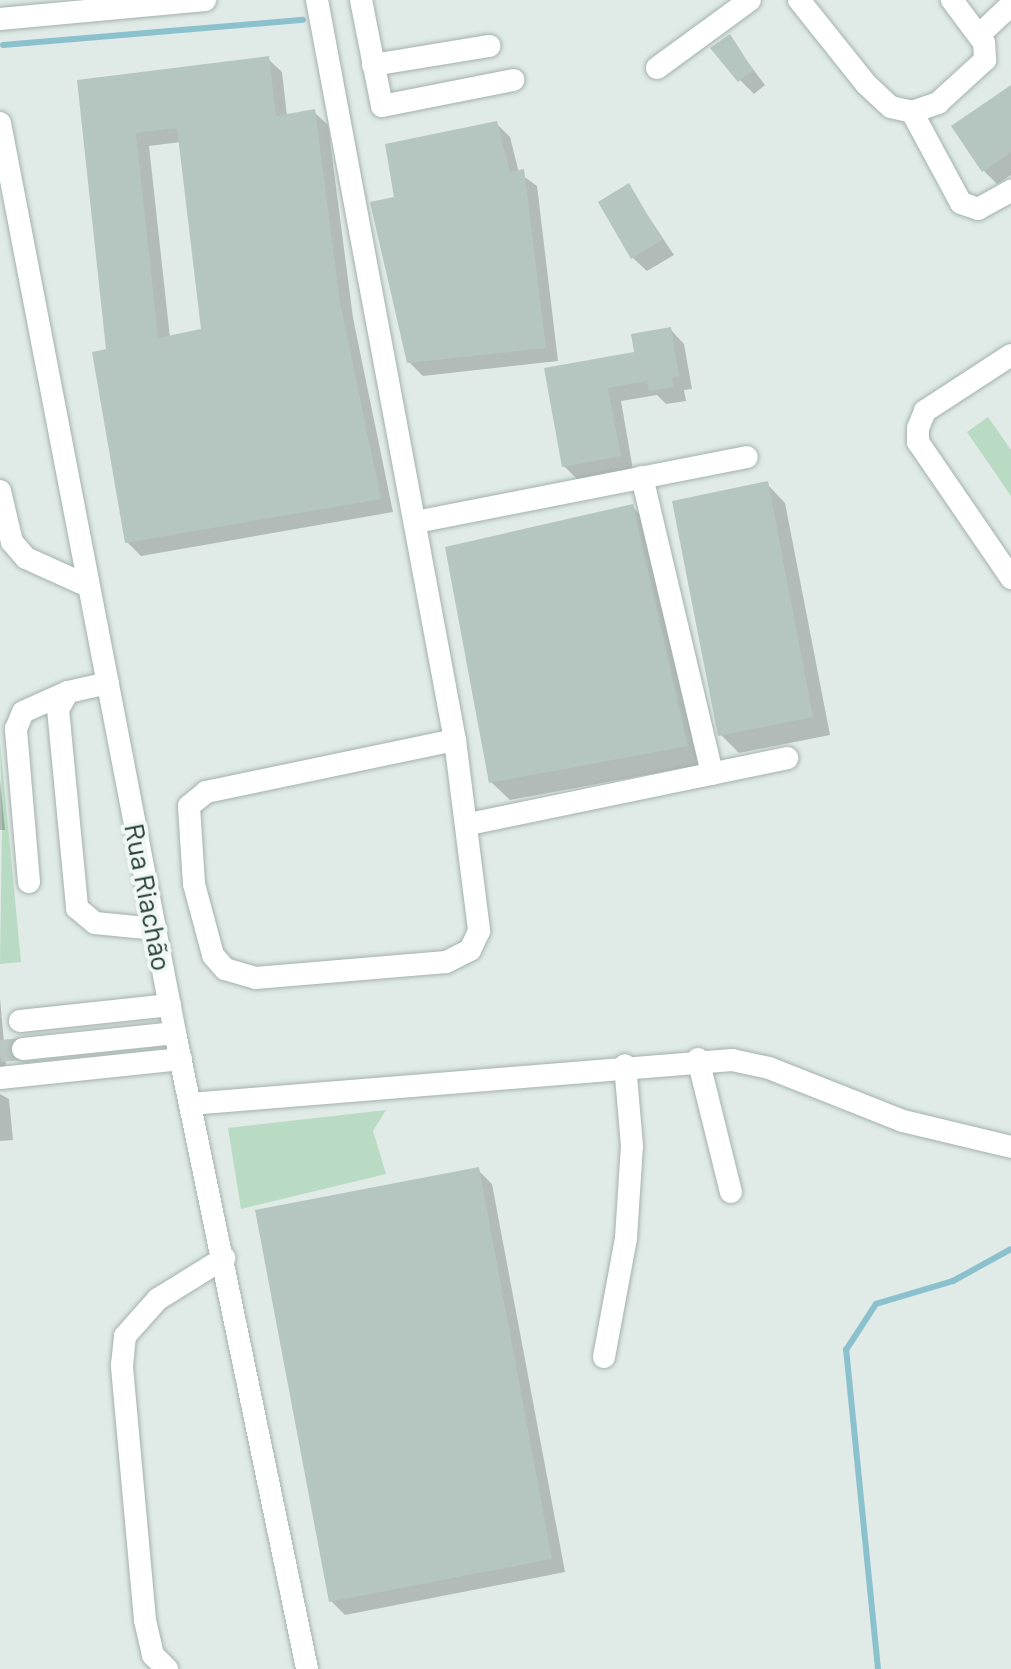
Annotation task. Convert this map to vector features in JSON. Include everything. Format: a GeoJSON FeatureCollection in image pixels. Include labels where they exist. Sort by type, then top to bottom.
{"type":"FeatureCollection","features":[{"type":"Feature","properties":{"kind":"street"},"geometry":{"type":"LineString","coordinates":[[0,19],[205,0]]}},
{"type":"Feature","properties":{"kind":"street"},"geometry":{"type":"LineString","coordinates":[[317,0],[456,740],[479,931],[470,950],[458,956],[382,970],[256,978],[236,975],[213,954],[194,884],[189,806],[206,792],[456,740]]}},
{"type":"Feature","properties":{"kind":"street"},"geometry":{"type":"LineString","coordinates":[[361,0],[379,100],[389,108],[513,80]]}},
{"type":"Feature","properties":{"kind":"street"},"geometry":{"type":"LineString","coordinates":[[657,68],[750,0]]}},
{"type":"Feature","properties":{"kind":"street"},"geometry":{"type":"LineString","coordinates":[[799,0],[866,84],[891,107],[912,112],[938,102],[980,67],[986,51],[979,35],[952,0]]}},
{"type":"Feature","properties":{"kind":"street"},"geometry":{"type":"LineString","coordinates":[[979,35],[1011,4]]}},
{"type":"Feature","properties":{"kind":"street"},"geometry":{"type":"LineString","coordinates":[[372,65],[490,46]]}},
{"type":"Feature","properties":{"kind":"street"},"geometry":{"type":"LineString","coordinates":[[912,112],[960,203],[978,210],[1011,191]]}},
{"type":"Feature","properties":{"kind":"street","name":"Rua Riachão"},"geometry":{"type":"LineString","coordinates":[[0,123],[175,1034],[307,1669]]}},
{"type":"Feature","properties":{"kind":"street"},"geometry":{"type":"LineString","coordinates":[[1011,355],[926,412],[918,428],[918,442],[1011,578]]}},
{"type":"Feature","properties":{"kind":"street"},"geometry":{"type":"LineString","coordinates":[[416,522],[747,457]]}},
{"type":"Feature","properties":{"kind":"street"},"geometry":{"type":"LineString","coordinates":[[642,478],[712,774]]}},
{"type":"Feature","properties":{"kind":"street"},"geometry":{"type":"LineString","coordinates":[[0,490],[12,542],[45,570],[88,586]]}},
{"type":"Feature","properties":{"kind":"street"},"geometry":{"type":"LineString","coordinates":[[28,882],[16,729],[23,712],[68,692],[108,683]]}},
{"type":"Feature","properties":{"kind":"street"},"geometry":{"type":"LineString","coordinates":[[68,692],[57,724],[77,908],[95,923],[156,929]]}},
{"type":"Feature","properties":{"kind":"street"},"geometry":{"type":"LineString","coordinates":[[469,824],[788,758]]}},
{"type":"Feature","properties":{"kind":"street"},"geometry":{"type":"LineString","coordinates":[[20,1021],[170,1005]]}},
{"type":"Feature","properties":{"kind":"street"},"geometry":{"type":"LineString","coordinates":[[23,1049],[175,1034]]}},
{"type":"Feature","properties":{"kind":"street"},"geometry":{"type":"LineString","coordinates":[[698,1059],[731,1192]]}},
{"type":"Feature","properties":{"kind":"street"},"geometry":{"type":"LineString","coordinates":[[190,1104],[698,1059],[768,1068],[903,1121],[1011,1147]]}},
{"type":"Feature","properties":{"kind":"street"},"geometry":{"type":"LineString","coordinates":[[0,1078],[181,1060]]}},
{"type":"Feature","properties":{"kind":"street"},"geometry":{"type":"LineString","coordinates":[[604,1357],[630,1182],[625,1064]]}},
{"type":"Feature","properties":{"kind":"street"},"geometry":{"type":"LineString","coordinates":[[167,1669],[153,1654],[145,1620],[122,1365],[125,1336],[158,1299],[224,1258]]}},
{"type":"Feature","properties":{"kind":"green space"},"geometry":{"type":"Polygon","coordinates":[[[988,417],[1011,450],[1011,496],[967,432],[988,417]]]}},
{"type":"Feature","properties":{"kind":"green space"},"geometry":{"type":"Polygon","coordinates":[[[0,742],[21,962],[0,964],[2,826],[0,742]]]}},
{"type":"Feature","properties":{"kind":"green space"},"geometry":{"type":"Polygon","coordinates":[[[386,1110],[373,1131],[386,1174],[241,1209],[228,1128],[386,1110]]]}},
{"type":"Feature","properties":{"kind":"building"},"geometry":{"type":"Polygon","coordinates":[[[730,34],[753,70],[738,82],[710,48],[730,34]]]}},
{"type":"Feature","properties":{"kind":"building"},"geometry":{"type":"Polygon","coordinates":[[[269,56],[276,116],[315,109],[340,302],[381,499],[125,543],[92,352],[106,349],[77,80],[269,56]],[[177,128],[136,133],[158,338],[201,329],[177,128]]]}},
{"type":"Feature","properties":{"kind":"building"},"geometry":{"type":"Polygon","coordinates":[[[1011,85],[1011,152],[982,172],[951,126],[1011,85]]]}},
{"type":"Feature","properties":{"kind":"building"},"geometry":{"type":"Polygon","coordinates":[[[497,121],[510,172],[524,169],[546,348],[407,363],[370,202],[394,197],[385,144],[497,121]]]}},
{"type":"Feature","properties":{"kind":"building"},"geometry":{"type":"Polygon","coordinates":[[[629,183],[662,240],[631,259],[598,202],[629,183]]]}},
{"type":"Feature","properties":{"kind":"building"},"geometry":{"type":"Polygon","coordinates":[[[671,327],[679,376],[672,377],[673,387],[649,391],[647,381],[608,388],[621,456],[562,467],[544,368],[634,352],[631,334],[671,327]]]}},
{"type":"Feature","properties":{"kind":"building"},"geometry":{"type":"Polygon","coordinates":[[[768,481],[813,717],[718,736],[672,501],[768,481]]]}},
{"type":"Feature","properties":{"kind":"building"},"geometry":{"type":"Polygon","coordinates":[[[633,504],[688,746],[489,783],[445,547],[633,504]]]}},
{"type":"Feature","properties":{"kind":"building"},"geometry":{"type":"Polygon","coordinates":[[[479,1167],[552,1559],[329,1602],[255,1210],[479,1167]]]}},
{"type":"Feature","properties":{"kind":"waterway"},"geometry":{"type":"LineString","coordinates":[[3,45],[303,20]]}},
{"type":"Feature","properties":{"kind":"waterway"},"geometry":{"type":"LineString","coordinates":[[878,1669],[846,1350],[876,1304],[953,1281],[1011,1249]]}},
{"type":"Feature","properties":{"kind":"tunnel"},"geometry":{"type":"LineString","coordinates":[[0,1051],[23,1049]]}}]}
